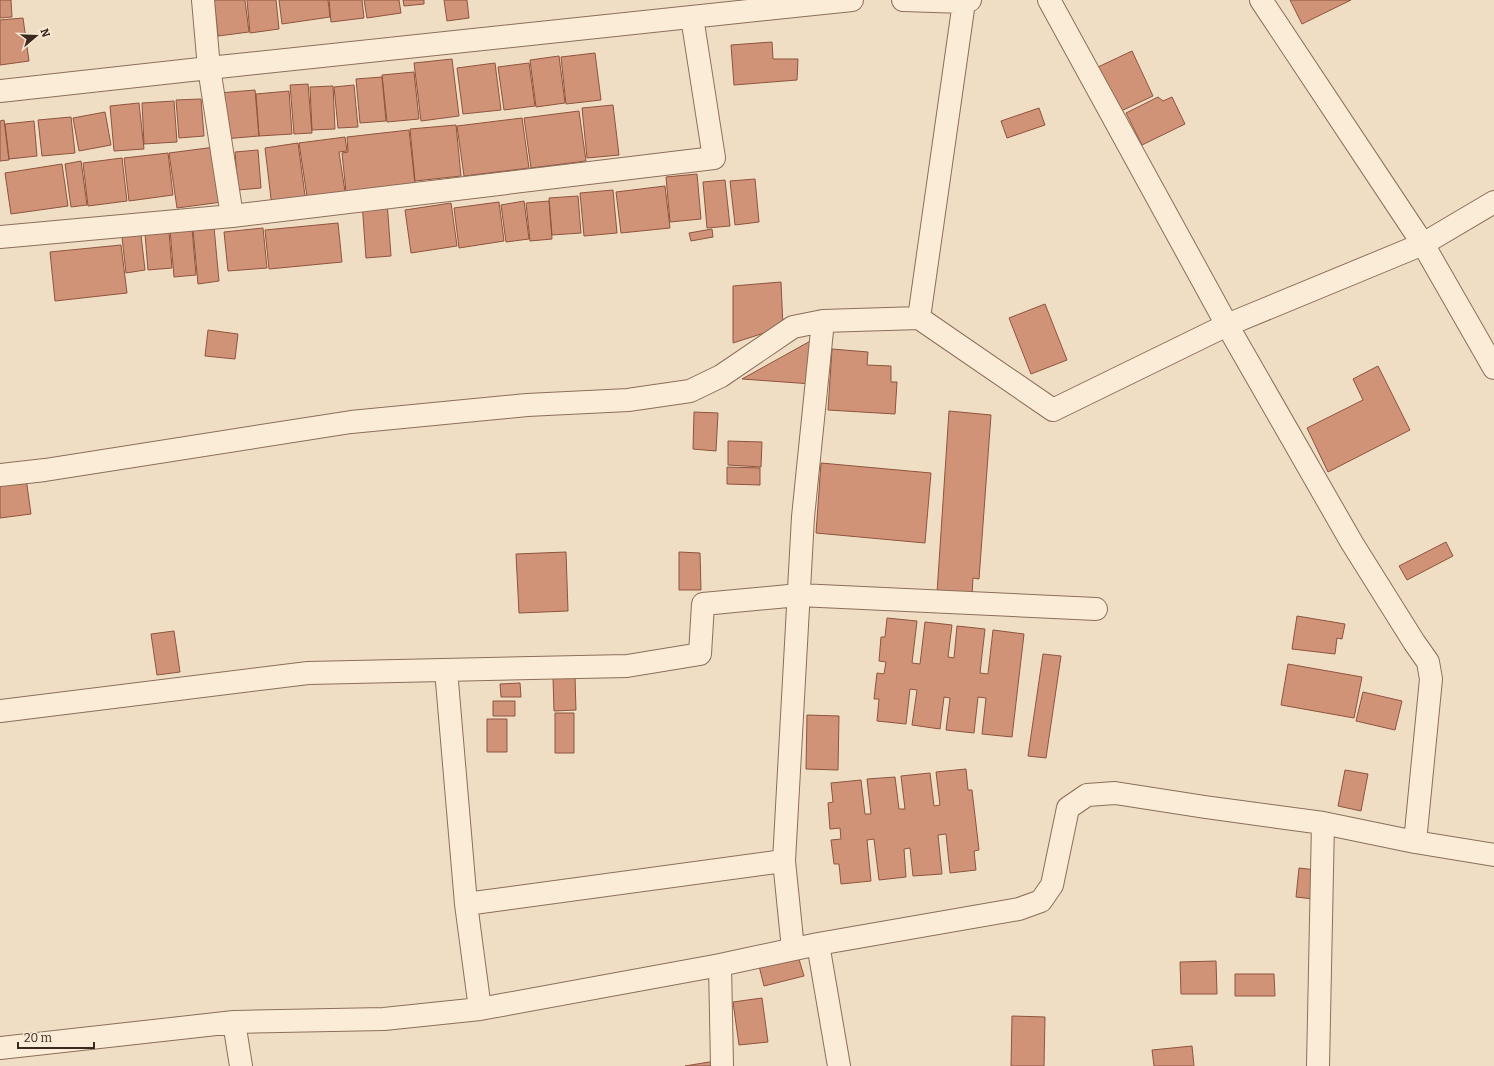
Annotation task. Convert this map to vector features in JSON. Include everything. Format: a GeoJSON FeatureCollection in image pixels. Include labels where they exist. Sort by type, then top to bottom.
{"type":"FeatureCollection","features":[{"type":"Feature","properties":{"kind":"street"},"geometry":{"type":"LineString","coordinates":[[204,0],[209,68],[232,216]]}},
{"type":"Feature","properties":{"kind":"street"},"geometry":{"type":"LineString","coordinates":[[0,91],[852,0]]}},
{"type":"Feature","properties":{"kind":"street"},"geometry":{"type":"LineString","coordinates":[[902,0],[967,1],[919,318]]}},
{"type":"Feature","properties":{"kind":"street"},"geometry":{"type":"LineString","coordinates":[[1049,0],[1228,325],[1352,543],[1428,662],[1431,679],[1416,842]]}},
{"type":"Feature","properties":{"kind":"street"},"geometry":{"type":"LineString","coordinates":[[1261,0],[1423,244],[1494,368]]}},
{"type":"Feature","properties":{"kind":"street"},"geometry":{"type":"LineString","coordinates":[[0,237],[232,216],[714,158],[692,17]]}},
{"type":"Feature","properties":{"kind":"street"},"geometry":{"type":"LineString","coordinates":[[0,475],[45,470],[351,422],[527,405],[628,400],[690,390],[721,376],[793,328],[823,321],[919,318],[1053,410],[1228,325],[1423,244],[1494,202]]}},
{"type":"Feature","properties":{"kind":"street"},"geometry":{"type":"LineString","coordinates":[[793,949],[784,861],[803,517],[823,321]]}},
{"type":"Feature","properties":{"kind":"street"},"geometry":{"type":"LineString","coordinates":[[0,711],[308,673],[627,666],[700,654],[703,604],[799,595],[1096,609]]}},
{"type":"Feature","properties":{"kind":"street"},"geometry":{"type":"LineString","coordinates":[[446,670],[466,904],[480,1010]]}},
{"type":"Feature","properties":{"kind":"street"},"geometry":{"type":"LineString","coordinates":[[0,1048],[234,1022],[384,1019],[480,1010],[720,965],[818,944],[1019,909],[1041,901],[1052,885],[1068,808],[1086,795],[1115,793],[1323,823],[1416,842],[1494,855]]}},
{"type":"Feature","properties":{"kind":"street"},"geometry":{"type":"LineString","coordinates":[[1318,1066],[1323,823]]}},
{"type":"Feature","properties":{"kind":"street"},"geometry":{"type":"LineString","coordinates":[[466,904],[784,861]]}},
{"type":"Feature","properties":{"kind":"street"},"geometry":{"type":"LineString","coordinates":[[818,944],[839,1066]]}},
{"type":"Feature","properties":{"kind":"street"},"geometry":{"type":"LineString","coordinates":[[720,965],[722,1066]]}},
{"type":"Feature","properties":{"kind":"street"},"geometry":{"type":"LineString","coordinates":[[234,1022],[241,1066]]}},
{"type":"Feature","properties":{"kind":"building"},"geometry":{"type":"Polygon","coordinates":[[[0,0],[11,0],[12,17],[0,18],[0,0]]]}},
{"type":"Feature","properties":{"kind":"building"},"geometry":{"type":"Polygon","coordinates":[[[214,0],[245,0],[249,32],[218,36],[214,0]]]}},
{"type":"Feature","properties":{"kind":"building"},"geometry":{"type":"Polygon","coordinates":[[[247,0],[276,0],[279,29],[250,33],[247,0]]]}},
{"type":"Feature","properties":{"kind":"building"},"geometry":{"type":"Polygon","coordinates":[[[279,0],[328,0],[330,17],[282,24],[279,0]]]}},
{"type":"Feature","properties":{"kind":"building"},"geometry":{"type":"Polygon","coordinates":[[[329,0],[362,0],[364,18],[331,22],[329,0]]]}},
{"type":"Feature","properties":{"kind":"building"},"geometry":{"type":"Polygon","coordinates":[[[364,0],[399,0],[401,13],[367,18],[364,0]]]}},
{"type":"Feature","properties":{"kind":"building"},"geometry":{"type":"Polygon","coordinates":[[[403,0],[424,0],[424,4],[404,6],[403,0]]]}},
{"type":"Feature","properties":{"kind":"building"},"geometry":{"type":"Polygon","coordinates":[[[444,0],[467,0],[469,18],[447,21],[444,0]]]}},
{"type":"Feature","properties":{"kind":"building"},"geometry":{"type":"Polygon","coordinates":[[[1290,0],[1351,0],[1302,24],[1290,0]]]}},
{"type":"Feature","properties":{"kind":"building"},"geometry":{"type":"Polygon","coordinates":[[[23,18],[29,61],[0,65],[0,20],[23,18]]]}},
{"type":"Feature","properties":{"kind":"building"},"geometry":{"type":"Polygon","coordinates":[[[772,42],[773,59],[798,59],[797,80],[734,85],[731,45],[772,42]]]}},
{"type":"Feature","properties":{"kind":"building"},"geometry":{"type":"Polygon","coordinates":[[[1132,51],[1153,96],[1119,112],[1098,67],[1132,51]]]}},
{"type":"Feature","properties":{"kind":"building"},"geometry":{"type":"Polygon","coordinates":[[[595,53],[601,100],[566,104],[561,57],[595,53]]]}},
{"type":"Feature","properties":{"kind":"building"},"geometry":{"type":"Polygon","coordinates":[[[559,56],[565,103],[536,107],[530,60],[559,56]]]}},
{"type":"Feature","properties":{"kind":"building"},"geometry":{"type":"Polygon","coordinates":[[[452,59],[459,116],[421,121],[414,63],[452,59]]]}},
{"type":"Feature","properties":{"kind":"building"},"geometry":{"type":"Polygon","coordinates":[[[495,63],[501,110],[463,114],[457,68],[495,63]]]}},
{"type":"Feature","properties":{"kind":"building"},"geometry":{"type":"Polygon","coordinates":[[[529,63],[535,106],[504,110],[498,67],[529,63]]]}},
{"type":"Feature","properties":{"kind":"building"},"geometry":{"type":"Polygon","coordinates":[[[414,72],[419,119],[387,122],[382,75],[414,72]]]}},
{"type":"Feature","properties":{"kind":"building"},"geometry":{"type":"Polygon","coordinates":[[[382,77],[386,121],[360,123],[356,79],[382,77]]]}},
{"type":"Feature","properties":{"kind":"building"},"geometry":{"type":"Polygon","coordinates":[[[308,84],[312,133],[294,134],[290,85],[308,84]]]}},
{"type":"Feature","properties":{"kind":"building"},"geometry":{"type":"Polygon","coordinates":[[[354,85],[358,127],[338,128],[334,87],[354,85]]]}},
{"type":"Feature","properties":{"kind":"building"},"geometry":{"type":"Polygon","coordinates":[[[333,86],[335,129],[312,130],[310,87],[333,86]]]}},
{"type":"Feature","properties":{"kind":"building"},"geometry":{"type":"Polygon","coordinates":[[[255,90],[259,136],[224,139],[219,93],[255,90]]]}},
{"type":"Feature","properties":{"kind":"building"},"geometry":{"type":"Polygon","coordinates":[[[289,91],[292,134],[259,136],[256,94],[289,91]]]}},
{"type":"Feature","properties":{"kind":"building"},"geometry":{"type":"Polygon","coordinates":[[[1158,97],[1163,101],[1172,97],[1185,124],[1142,145],[1126,113],[1158,97]]]}},
{"type":"Feature","properties":{"kind":"building"},"geometry":{"type":"Polygon","coordinates":[[[201,99],[204,136],[179,138],[176,100],[201,99]]]}},
{"type":"Feature","properties":{"kind":"building"},"geometry":{"type":"Polygon","coordinates":[[[174,101],[177,142],[144,144],[142,103],[174,101]]]}},
{"type":"Feature","properties":{"kind":"building"},"geometry":{"type":"Polygon","coordinates":[[[139,103],[144,149],[114,151],[110,106],[139,103]]]}},
{"type":"Feature","properties":{"kind":"building"},"geometry":{"type":"Polygon","coordinates":[[[613,105],[619,155],[587,158],[582,108],[613,105]]]}},
{"type":"Feature","properties":{"kind":"building"},"geometry":{"type":"Polygon","coordinates":[[[1039,108],[1045,125],[1007,138],[1001,121],[1039,108]]]}},
{"type":"Feature","properties":{"kind":"building"},"geometry":{"type":"Polygon","coordinates":[[[579,111],[586,161],[531,168],[524,118],[579,111]]]}},
{"type":"Feature","properties":{"kind":"building"},"geometry":{"type":"Polygon","coordinates":[[[105,112],[111,145],[79,151],[73,118],[105,112]]]}},
{"type":"Feature","properties":{"kind":"building"},"geometry":{"type":"Polygon","coordinates":[[[71,117],[75,153],[42,156],[38,120],[71,117]]]}},
{"type":"Feature","properties":{"kind":"building"},"geometry":{"type":"Polygon","coordinates":[[[522,118],[529,168],[464,176],[457,126],[522,118]]]}},
{"type":"Feature","properties":{"kind":"building"},"geometry":{"type":"Polygon","coordinates":[[[4,120],[9,160],[0,161],[0,121],[4,120]]]}},
{"type":"Feature","properties":{"kind":"building"},"geometry":{"type":"Polygon","coordinates":[[[34,121],[37,156],[9,159],[5,124],[34,121]]]}},
{"type":"Feature","properties":{"kind":"building"},"geometry":{"type":"Polygon","coordinates":[[[456,125],[461,176],[415,181],[410,129],[456,125]]]}},
{"type":"Feature","properties":{"kind":"building"},"geometry":{"type":"Polygon","coordinates":[[[409,130],[415,184],[346,192],[342,153],[348,152],[347,137],[409,130]]]}},
{"type":"Feature","properties":{"kind":"building"},"geometry":{"type":"Polygon","coordinates":[[[345,137],[347,151],[339,152],[346,198],[308,203],[299,143],[345,137]]]}},
{"type":"Feature","properties":{"kind":"building"},"geometry":{"type":"Polygon","coordinates":[[[298,143],[306,203],[272,207],[265,148],[298,143]]]}},
{"type":"Feature","properties":{"kind":"building"},"geometry":{"type":"Polygon","coordinates":[[[215,147],[222,202],[177,208],[169,153],[215,147]]]}},
{"type":"Feature","properties":{"kind":"building"},"geometry":{"type":"Polygon","coordinates":[[[258,150],[261,188],[238,190],[235,152],[258,150]]]}},
{"type":"Feature","properties":{"kind":"building"},"geometry":{"type":"Polygon","coordinates":[[[168,153],[173,195],[129,201],[124,158],[168,153]]]}},
{"type":"Feature","properties":{"kind":"building"},"geometry":{"type":"Polygon","coordinates":[[[122,158],[127,201],[88,206],[83,163],[122,158]]]}},
{"type":"Feature","properties":{"kind":"building"},"geometry":{"type":"Polygon","coordinates":[[[81,161],[87,205],[71,207],[65,164],[81,161]]]}},
{"type":"Feature","properties":{"kind":"building"},"geometry":{"type":"Polygon","coordinates":[[[62,164],[68,206],[11,214],[5,173],[62,164]]]}},
{"type":"Feature","properties":{"kind":"building"},"geometry":{"type":"Polygon","coordinates":[[[697,174],[701,219],[670,222],[666,177],[697,174]]]}},
{"type":"Feature","properties":{"kind":"building"},"geometry":{"type":"Polygon","coordinates":[[[755,179],[759,222],[735,225],[730,181],[755,179]]]}},
{"type":"Feature","properties":{"kind":"building"},"geometry":{"type":"Polygon","coordinates":[[[725,180],[730,226],[707,228],[703,182],[725,180]]]}},
{"type":"Feature","properties":{"kind":"building"},"geometry":{"type":"Polygon","coordinates":[[[665,186],[670,228],[621,233],[616,192],[665,186]]]}},
{"type":"Feature","properties":{"kind":"building"},"geometry":{"type":"Polygon","coordinates":[[[613,190],[617,233],[584,236],[580,193],[613,190]]]}},
{"type":"Feature","properties":{"kind":"building"},"geometry":{"type":"Polygon","coordinates":[[[578,196],[581,233],[552,235],[549,198],[578,196]]]}},
{"type":"Feature","properties":{"kind":"building"},"geometry":{"type":"Polygon","coordinates":[[[387,201],[391,256],[366,258],[362,202],[387,201]]]}},
{"type":"Feature","properties":{"kind":"building"},"geometry":{"type":"Polygon","coordinates":[[[524,201],[529,239],[506,242],[501,205],[524,201]]]}},
{"type":"Feature","properties":{"kind":"building"},"geometry":{"type":"Polygon","coordinates":[[[549,201],[552,239],[530,241],[526,203],[549,201]]]}},
{"type":"Feature","properties":{"kind":"building"},"geometry":{"type":"Polygon","coordinates":[[[499,202],[504,241],[459,248],[454,208],[499,202]]]}},
{"type":"Feature","properties":{"kind":"building"},"geometry":{"type":"Polygon","coordinates":[[[451,203],[457,246],[411,253],[405,210],[451,203]]]}},
{"type":"Feature","properties":{"kind":"building"},"geometry":{"type":"Polygon","coordinates":[[[338,223],[342,262],[269,269],[265,230],[338,223]]]}},
{"type":"Feature","properties":{"kind":"building"},"geometry":{"type":"Polygon","coordinates":[[[214,227],[219,281],[198,284],[193,230],[214,227]]]}},
{"type":"Feature","properties":{"kind":"building"},"geometry":{"type":"Polygon","coordinates":[[[192,228],[196,275],[174,277],[170,230],[192,228]]]}},
{"type":"Feature","properties":{"kind":"building"},"geometry":{"type":"Polygon","coordinates":[[[263,228],[267,268],[228,271],[224,232],[263,228]]]}},
{"type":"Feature","properties":{"kind":"building"},"geometry":{"type":"Polygon","coordinates":[[[712,229],[713,237],[691,241],[689,233],[712,229]]]}},
{"type":"Feature","properties":{"kind":"building"},"geometry":{"type":"Polygon","coordinates":[[[169,232],[172,268],[148,270],[145,234],[169,232]]]}},
{"type":"Feature","properties":{"kind":"building"},"geometry":{"type":"Polygon","coordinates":[[[141,235],[145,270],[126,273],[122,237],[141,235]]]}},
{"type":"Feature","properties":{"kind":"building"},"geometry":{"type":"Polygon","coordinates":[[[121,245],[127,293],[55,301],[50,252],[121,245]]]}},
{"type":"Feature","properties":{"kind":"building"},"geometry":{"type":"Polygon","coordinates":[[[781,282],[783,327],[733,343],[733,286],[781,282]]]}},
{"type":"Feature","properties":{"kind":"building"},"geometry":{"type":"Polygon","coordinates":[[[1045,304],[1067,360],[1031,374],[1009,318],[1045,304]]]}},
{"type":"Feature","properties":{"kind":"building"},"geometry":{"type":"Polygon","coordinates":[[[208,330],[238,334],[235,359],[205,356],[208,330]]]}},
{"type":"Feature","properties":{"kind":"building"},"geometry":{"type":"Polygon","coordinates":[[[814,339],[812,384],[742,379],[814,339]]]}},
{"type":"Feature","properties":{"kind":"building"},"geometry":{"type":"Polygon","coordinates":[[[832,349],[868,352],[867,365],[891,366],[891,382],[897,382],[895,414],[828,410],[832,349]]]}},
{"type":"Feature","properties":{"kind":"building"},"geometry":{"type":"Polygon","coordinates":[[[1378,366],[1410,430],[1328,472],[1307,428],[1363,400],[1353,379],[1378,366]]]}},
{"type":"Feature","properties":{"kind":"building"},"geometry":{"type":"Polygon","coordinates":[[[949,411],[991,415],[979,579],[973,578],[972,595],[937,593],[949,411]]]}},
{"type":"Feature","properties":{"kind":"building"},"geometry":{"type":"Polygon","coordinates":[[[694,412],[718,413],[716,451],[693,449],[694,412]]]}},
{"type":"Feature","properties":{"kind":"building"},"geometry":{"type":"Polygon","coordinates":[[[728,441],[762,442],[761,467],[728,465],[728,441]]]}},
{"type":"Feature","properties":{"kind":"building"},"geometry":{"type":"Polygon","coordinates":[[[821,463],[931,473],[925,543],[816,533],[821,463]]]}},
{"type":"Feature","properties":{"kind":"building"},"geometry":{"type":"Polygon","coordinates":[[[727,467],[760,468],[760,485],[727,484],[727,467]]]}},
{"type":"Feature","properties":{"kind":"building"},"geometry":{"type":"Polygon","coordinates":[[[26,478],[31,514],[0,518],[0,482],[26,478]]]}},
{"type":"Feature","properties":{"kind":"building"},"geometry":{"type":"Polygon","coordinates":[[[1446,542],[1453,556],[1407,580],[1399,566],[1446,542]]]}},
{"type":"Feature","properties":{"kind":"building"},"geometry":{"type":"Polygon","coordinates":[[[566,552],[568,611],[519,613],[516,554],[566,552]]]}},
{"type":"Feature","properties":{"kind":"building"},"geometry":{"type":"Polygon","coordinates":[[[679,552],[700,553],[701,590],[679,590],[679,552]]]}},
{"type":"Feature","properties":{"kind":"building"},"geometry":{"type":"Polygon","coordinates":[[[1297,616],[1345,624],[1342,639],[1337,638],[1335,654],[1292,649],[1297,616]]]}},
{"type":"Feature","properties":{"kind":"building"},"geometry":{"type":"Polygon","coordinates":[[[887,618],[917,621],[912,663],[920,664],[925,622],[952,625],[948,657],[954,658],[957,626],[985,629],[980,673],[988,674],[993,630],[1024,634],[1012,737],[982,734],[986,698],[978,697],[974,733],[946,730],[950,698],[944,697],[940,729],[912,725],[917,690],[910,689],[906,724],[877,721],[879,699],[874,699],[877,673],[884,674],[886,662],[879,661],[881,637],[885,637],[887,618]]]}},
{"type":"Feature","properties":{"kind":"building"},"geometry":{"type":"Polygon","coordinates":[[[174,631],[180,672],[157,675],[151,634],[174,631]]]}},
{"type":"Feature","properties":{"kind":"building"},"geometry":{"type":"Polygon","coordinates":[[[1043,654],[1061,656],[1046,758],[1028,756],[1043,654]]]}},
{"type":"Feature","properties":{"kind":"building"},"geometry":{"type":"Polygon","coordinates":[[[1288,664],[1362,677],[1354,718],[1281,705],[1288,664]]]}},
{"type":"Feature","properties":{"kind":"building"},"geometry":{"type":"Polygon","coordinates":[[[575,677],[576,710],[554,711],[553,678],[575,677]]]}},
{"type":"Feature","properties":{"kind":"building"},"geometry":{"type":"Polygon","coordinates":[[[520,683],[521,697],[501,697],[500,684],[520,683]]]}},
{"type":"Feature","properties":{"kind":"building"},"geometry":{"type":"Polygon","coordinates":[[[1363,692],[1402,701],[1395,730],[1356,721],[1363,692]]]}},
{"type":"Feature","properties":{"kind":"building"},"geometry":{"type":"Polygon","coordinates":[[[493,701],[515,701],[515,716],[493,716],[493,701]]]}},
{"type":"Feature","properties":{"kind":"building"},"geometry":{"type":"Polygon","coordinates":[[[555,713],[574,713],[574,753],[555,753],[555,713]]]}},
{"type":"Feature","properties":{"kind":"building"},"geometry":{"type":"Polygon","coordinates":[[[807,715],[839,716],[838,770],[806,769],[807,715]]]}},
{"type":"Feature","properties":{"kind":"building"},"geometry":{"type":"Polygon","coordinates":[[[487,719],[507,719],[507,752],[487,752],[487,719]]]}},
{"type":"Feature","properties":{"kind":"building"},"geometry":{"type":"Polygon","coordinates":[[[966,769],[968,790],[972,790],[979,850],[974,851],[976,870],[950,873],[946,834],[938,835],[942,874],[913,876],[910,848],[904,849],[906,877],[879,880],[874,839],[867,840],[871,881],[841,884],[839,864],[834,864],[831,840],[841,839],[840,828],[830,829],[828,803],[833,802],[831,783],[861,780],[865,814],[871,814],[867,779],[895,777],[899,809],[905,809],[901,776],[930,773],[934,806],[940,805],[936,772],[966,769]]]}},
{"type":"Feature","properties":{"kind":"building"},"geometry":{"type":"Polygon","coordinates":[[[1345,770],[1368,774],[1361,811],[1338,806],[1345,770]]]}},
{"type":"Feature","properties":{"kind":"building"},"geometry":{"type":"Polygon","coordinates":[[[1299,868],[1316,870],[1313,899],[1296,897],[1299,868]]]}},
{"type":"Feature","properties":{"kind":"building"},"geometry":{"type":"Polygon","coordinates":[[[798,956],[804,976],[764,986],[759,966],[798,956]]]}},
{"type":"Feature","properties":{"kind":"building"},"geometry":{"type":"Polygon","coordinates":[[[1216,961],[1217,994],[1181,994],[1180,962],[1216,961]]]}},
{"type":"Feature","properties":{"kind":"building"},"geometry":{"type":"Polygon","coordinates":[[[1235,974],[1274,974],[1275,996],[1235,996],[1235,974]]]}},
{"type":"Feature","properties":{"kind":"building"},"geometry":{"type":"Polygon","coordinates":[[[762,998],[768,1042],[739,1045],[733,1002],[762,998]]]}},
{"type":"Feature","properties":{"kind":"building"},"geometry":{"type":"Polygon","coordinates":[[[1012,1016],[1045,1017],[1044,1066],[1011,1066],[1012,1016]]]}},
{"type":"Feature","properties":{"kind":"building"},"geometry":{"type":"Polygon","coordinates":[[[1192,1046],[1194,1066],[1154,1066],[1152,1050],[1192,1046]]]}},
{"type":"Feature","properties":{"kind":"building"},"geometry":{"type":"Polygon","coordinates":[[[715,1061],[715,1066],[685,1066],[715,1061]]]}}]}
